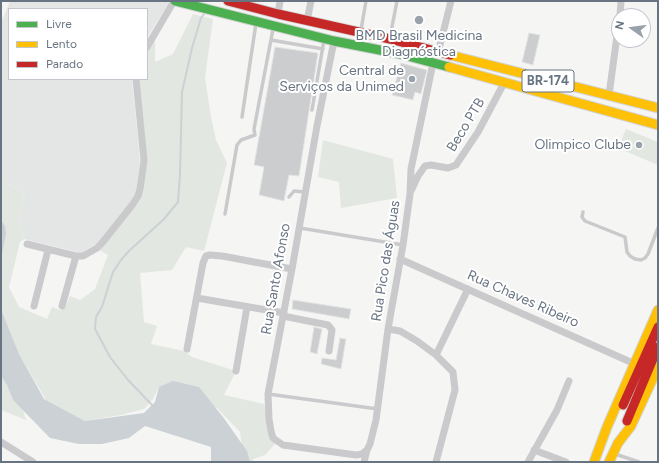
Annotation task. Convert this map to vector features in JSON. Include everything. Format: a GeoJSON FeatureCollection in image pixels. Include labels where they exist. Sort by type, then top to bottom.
{"type":"FeatureCollection","features":[{"type":"Feature","properties":{"kind":"main road","name":"BR-174"},"geometry":{"type":"LineString","coordinates":[[174,1],[329,40],[400,54],[549,94],[645,123],[658,125]]}},
{"type":"Feature","properties":{"kind":"main road","name":"BR-174"},"geometry":{"type":"LineString","coordinates":[[228,1],[278,14],[390,39],[438,53],[658,108]]}},
{"type":"Feature","properties":{"kind":"main road"},"geometry":{"type":"LineString","coordinates":[[645,123],[658,130]]}},
{"type":"Feature","properties":{"kind":"main road"},"geometry":{"type":"LineString","coordinates":[[611,458],[618,443],[658,310]]}},
{"type":"Feature","properties":{"kind":"main road"},"geometry":{"type":"LineString","coordinates":[[640,371],[658,327]]}},
{"type":"Feature","properties":{"kind":"main road"},"geometry":{"type":"LineString","coordinates":[[595,458],[607,427],[640,371],[658,347]]}},
{"type":"Feature","properties":{"kind":"main road"},"geometry":{"type":"LineString","coordinates":[[618,443],[633,422],[658,368]]}},
{"type":"Feature","properties":{"kind":"street"},"geometry":{"type":"LineString","coordinates":[[148,45],[174,1]]}},
{"type":"Feature","properties":{"kind":"street"},"geometry":{"type":"LineString","coordinates":[[278,14],[280,1]]}},
{"type":"Feature","properties":{"kind":"street"},"geometry":{"type":"LineString","coordinates":[[308,21],[311,1]]}},
{"type":"Feature","properties":{"kind":"street"},"geometry":{"type":"LineString","coordinates":[[438,53],[451,1]]}},
{"type":"Feature","properties":{"kind":"street","name":"Rua Santo Afonso"},"geometry":{"type":"LineString","coordinates":[[329,40],[292,269],[268,394],[269,419],[273,438],[283,445],[356,455],[362,454],[367,450]]}},
{"type":"Feature","properties":{"kind":"street"},"geometry":{"type":"LineString","coordinates":[[609,95],[615,48]]}},
{"type":"Feature","properties":{"kind":"street","name":"Rua Pico das Águas"},"geometry":{"type":"LineString","coordinates":[[364,462],[378,409],[388,329],[403,245],[410,194],[413,156],[433,63]]}},
{"type":"Feature","properties":{"kind":"street"},"geometry":{"type":"LineString","coordinates":[[26,244],[76,256],[83,256],[97,248],[102,243],[138,196],[144,160],[136,80]]}},
{"type":"Feature","properties":{"kind":"street","name":"Beco PTB"},"geometry":{"type":"LineString","coordinates":[[410,194],[418,176],[425,166],[431,165],[448,168],[456,165],[478,132],[504,83]]}},
{"type":"Feature","properties":{"kind":"street"},"geometry":{"type":"LineString","coordinates":[[34,306],[48,250]]}},
{"type":"Feature","properties":{"kind":"street"},"geometry":{"type":"LineString","coordinates":[[187,349],[204,259],[206,256],[210,255],[292,269]]}},
{"type":"Feature","properties":{"kind":"street"},"geometry":{"type":"LineString","coordinates":[[62,306],[76,256]]}},
{"type":"Feature","properties":{"kind":"street","name":"Rua Chaves Ribeiro"},"geometry":{"type":"LineString","coordinates":[[400,258],[640,371]]}},
{"type":"Feature","properties":{"kind":"street"},"geometry":{"type":"LineString","coordinates":[[436,355],[468,289]]}},
{"type":"Feature","properties":{"kind":"street"},"geometry":{"type":"LineString","coordinates":[[197,298],[247,307],[328,325],[332,330],[329,351]]}},
{"type":"Feature","properties":{"kind":"street"},"geometry":{"type":"LineString","coordinates":[[236,371],[247,307]]}},
{"type":"Feature","properties":{"kind":"street"},"geometry":{"type":"LineString","coordinates":[[388,329],[405,334],[417,341],[448,365],[453,372],[455,390],[436,462]]}},
{"type":"Feature","properties":{"kind":"street"},"geometry":{"type":"LineString","coordinates":[[528,462],[557,410],[569,381]]}},
{"type":"Feature","properties":{"kind":"street"},"geometry":{"type":"LineString","coordinates":[[1,442],[33,462]]}},
{"type":"Feature","properties":{"kind":"street"},"geometry":{"type":"LineString","coordinates":[[534,450],[566,462]]}},
{"type":"Feature","properties":{"kind":"lane"},"geometry":{"type":"LineString","coordinates":[[360,32],[366,1]]}},
{"type":"Feature","properties":{"kind":"lane"},"geometry":{"type":"LineString","coordinates":[[390,39],[397,1]]}},
{"type":"Feature","properties":{"kind":"lane"},"geometry":{"type":"LineString","coordinates":[[242,117],[256,22]]}},
{"type":"Feature","properties":{"kind":"lane"},"geometry":{"type":"LineString","coordinates":[[225,214],[237,145],[241,140],[254,135],[274,26]]}},
{"type":"Feature","properties":{"kind":"lane"},"geometry":{"type":"LineString","coordinates":[[271,40],[323,49]]}},
{"type":"Feature","properties":{"kind":"lane"},"geometry":{"type":"LineString","coordinates":[[312,110],[323,49],[329,40]]}},
{"type":"Feature","properties":{"kind":"lane"},"geometry":{"type":"LineString","coordinates":[[289,197],[294,191],[305,192]]}},
{"type":"Feature","properties":{"kind":"lane"},"geometry":{"type":"LineString","coordinates":[[583,212],[582,217],[585,221],[626,237],[627,252],[635,259],[641,260],[648,254],[658,228]]}},
{"type":"Feature","properties":{"kind":"lane"},"geometry":{"type":"LineString","coordinates":[[299,228],[403,245]]}},
{"type":"Feature","properties":{"kind":"lane"},"geometry":{"type":"LineString","coordinates":[[268,394],[378,409]]}},
{"type":"Feature","properties":{"kind":"lane"},"geometry":{"type":"LineString","coordinates":[[611,458],[639,462]]}},
{"type":"Feature","properties":{"kind":"shaded area"},"geometry":{"type":"Polygon","coordinates":[[[10,1],[169,2],[148,36],[148,8],[8,8],[8,80],[132,80],[140,160],[136,195],[102,240],[81,253],[24,239],[18,218],[25,194],[1,180],[1,23],[10,1]]]}},
{"type":"Feature","properties":{"kind":"shaded area"},"geometry":{"type":"Polygon","coordinates":[[[193,14],[213,19],[205,78],[216,140],[227,163],[204,251],[186,247],[172,270],[140,273],[144,322],[157,326],[151,344],[184,351],[192,357],[236,371],[224,395],[264,404],[275,444],[265,455],[253,459],[253,462],[244,462],[240,432],[217,408],[159,387],[153,399],[144,409],[121,415],[85,421],[46,400],[19,354],[1,309],[1,257],[5,226],[1,220],[1,180],[25,194],[18,218],[24,239],[20,242],[9,287],[19,307],[47,319],[52,307],[60,310],[65,308],[70,296],[80,300],[95,289],[108,255],[101,251],[98,246],[133,204],[144,160],[138,80],[148,80],[148,46],[155,33],[155,62],[173,54],[193,14]]]}},
{"type":"Feature","properties":{"kind":"shaded area","name":"Olimpico Clube"},"geometry":{"type":"Polygon","coordinates":[[[626,129],[658,142],[658,165],[618,148],[626,129]]]}},
{"type":"Feature","properties":{"kind":"shaded area"},"geometry":{"type":"Polygon","coordinates":[[[323,140],[393,159],[397,198],[341,208],[339,182],[318,177],[323,140]]]}},
{"type":"Feature","properties":{"kind":"shaded area"},"geometry":{"type":"Polygon","coordinates":[[[1,220],[5,226],[6,234],[1,258],[1,220]]]}},
{"type":"Feature","properties":{"kind":"shaded area"},"geometry":{"type":"Polygon","coordinates":[[[1,309],[19,354],[44,399],[85,421],[144,413],[155,402],[159,387],[173,381],[199,387],[247,451],[250,462],[211,462],[211,447],[145,426],[129,438],[102,444],[79,444],[50,438],[13,400],[7,385],[1,376],[1,309]]]}},
{"type":"Feature","properties":{"kind":"shaded area"},"geometry":{"type":"Polygon","coordinates":[[[1,376],[7,385],[13,400],[23,410],[26,420],[1,410],[1,376]]]}},
{"type":"Feature","properties":{"kind":"building"},"geometry":{"type":"Polygon","coordinates":[[[529,33],[540,35],[533,65],[522,62],[529,33]]]}},
{"type":"Feature","properties":{"kind":"building"},"geometry":{"type":"Polygon","coordinates":[[[275,47],[318,53],[299,176],[289,175],[284,201],[259,195],[264,167],[254,165],[275,47]]]}},
{"type":"Feature","properties":{"kind":"building","name":"Central de Serviços da Unimed"},"geometry":{"type":"Polygon","coordinates":[[[401,63],[427,70],[421,94],[415,92],[413,100],[392,95],[401,63]]]}},
{"type":"Feature","properties":{"kind":"building"},"geometry":{"type":"Polygon","coordinates":[[[293,300],[351,309],[349,319],[292,309],[293,300]]]}},
{"type":"Feature","properties":{"kind":"building"},"geometry":{"type":"Polygon","coordinates":[[[314,327],[322,329],[317,354],[310,352],[314,327]]]}},
{"type":"Feature","properties":{"kind":"building"},"geometry":{"type":"Polygon","coordinates":[[[340,338],[346,339],[341,369],[321,364],[322,358],[336,360],[340,338]]]}},
{"type":"Feature","properties":{"kind":"waterway"},"geometry":{"type":"LineString","coordinates":[[153,406],[128,380],[110,357],[95,329],[96,317],[102,307],[113,272],[121,260],[164,219],[178,202],[182,92],[192,48],[201,18],[204,14]]}},
{"type":"Feature","properties":{"kind":"traffic: fast"},"geometry":{"type":"LineString","coordinates":[[175,1],[334,41],[400,54],[449,67]]}},
{"type":"Feature","properties":{"kind":"traffic: slow"},"geometry":{"type":"LineString","coordinates":[[450,55],[658,108]]}},
{"type":"Feature","properties":{"kind":"traffic: slow"},"geometry":{"type":"LineString","coordinates":[[449,67],[658,125]]}},
{"type":"Feature","properties":{"kind":"traffic: slow"},"geometry":{"type":"LineString","coordinates":[[594,462],[607,427],[658,310]]}},
{"type":"Feature","properties":{"kind":"traffic: slow"},"geometry":{"type":"LineString","coordinates":[[609,462],[618,443],[631,426],[658,367]]}},
{"type":"Feature","properties":{"kind":"traffic: jam"},"geometry":{"type":"LineString","coordinates":[[228,1],[278,14],[390,39],[450,55]]}},
{"type":"Feature","properties":{"kind":"traffic: jam"},"geometry":{"type":"LineString","coordinates":[[623,405],[658,327]]}},
{"type":"Feature","properties":{"kind":"traffic: jam"},"geometry":{"type":"LineString","coordinates":[[627,421],[658,347]]}},
{"type":"Feature","properties":{"kind":"place","name":"BMD Brasil Medicina Diagnóstica"},"geometry":{"type":"Point","coordinates":[419,20]}},
{"type":"Feature","properties":{"kind":"place","name":"Central de Serviços da Unimed"},"geometry":{"type":"Point","coordinates":[412,79]}},
{"type":"Feature","properties":{"kind":"place","name":"Olimpico Clube"},"geometry":{"type":"Point","coordinates":[639,145]}}]}
